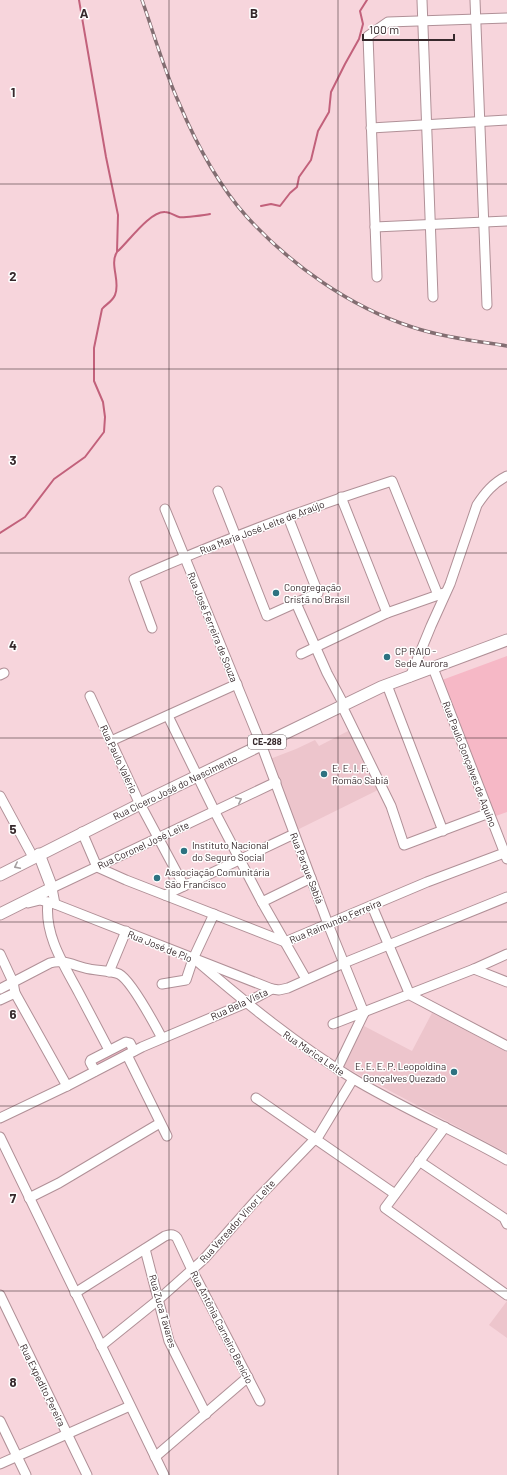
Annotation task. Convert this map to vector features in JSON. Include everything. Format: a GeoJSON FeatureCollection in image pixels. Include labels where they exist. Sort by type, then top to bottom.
{"type":"FeatureCollection","features":[{"type":"Feature","properties":{"kind":"main road","name":"Rua Cícero José do Nascimento"},"geometry":{"type":"LineString","coordinates":[[0,874],[261,744],[387,685],[507,640]]}},
{"type":"Feature","properties":{"kind":"main road"},"geometry":{"type":"LineString","coordinates":[[36,856],[52,888]]}},
{"type":"Feature","properties":{"kind":"main road","name":"Rua Coronel José Leite"},"geometry":{"type":"LineString","coordinates":[[5,912],[52,888]]}},
{"type":"Feature","properties":{"kind":"street"},"geometry":{"type":"LineString","coordinates":[[422,0],[433,297]]}},
{"type":"Feature","properties":{"kind":"street"},"geometry":{"type":"LineString","coordinates":[[475,0],[487,306]]}},
{"type":"Feature","properties":{"kind":"street"},"geometry":{"type":"LineString","coordinates":[[377,277],[368,36],[388,22],[507,18]]}},
{"type":"Feature","properties":{"kind":"street"},"geometry":{"type":"LineString","coordinates":[[371,128],[507,120]]}},
{"type":"Feature","properties":{"kind":"street"},"geometry":{"type":"LineString","coordinates":[[375,228],[507,221]]}},
{"type":"Feature","properties":{"kind":"street"},"geometry":{"type":"LineString","coordinates":[[410,676],[431,626],[477,505],[494,484],[507,476]]}},
{"type":"Feature","properties":{"kind":"street","name":"Rua Maria José Leite de Araújo"},"geometry":{"type":"LineString","coordinates":[[152,628],[134,579],[235,536],[341,497],[392,481],[443,593]]}},
{"type":"Feature","properties":{"kind":"street"},"geometry":{"type":"LineString","coordinates":[[218,491],[267,616],[318,593],[288,517]]}},
{"type":"Feature","properties":{"kind":"street"},"geometry":{"type":"LineString","coordinates":[[341,497],[387,613]]}},
{"type":"Feature","properties":{"kind":"street","name":"Rua José Ferreira de Souza"},"geometry":{"type":"LineString","coordinates":[[165,508],[261,744]]}},
{"type":"Feature","properties":{"kind":"street"},"geometry":{"type":"LineString","coordinates":[[301,654],[387,613],[443,593]]}},
{"type":"Feature","properties":{"kind":"street"},"geometry":{"type":"LineString","coordinates":[[296,603],[391,806],[404,846],[489,813]]}},
{"type":"Feature","properties":{"kind":"street","name":"Rua Paulo Gonçalves de Aquino"},"geometry":{"type":"LineString","coordinates":[[433,668],[506,854]]}},
{"type":"Feature","properties":{"kind":"street"},"geometry":{"type":"LineString","coordinates":[[111,742],[237,684]]}},
{"type":"Feature","properties":{"kind":"street"},"geometry":{"type":"LineString","coordinates":[[387,685],[443,831]]}},
{"type":"Feature","properties":{"kind":"street","name":"Rua Paulo Valério"},"geometry":{"type":"LineString","coordinates":[[90,696],[140,804],[184,886]]}},
{"type":"Feature","properties":{"kind":"street"},"geometry":{"type":"LineString","coordinates":[[168,716],[214,811],[262,902],[306,979]]}},
{"type":"Feature","properties":{"kind":"street","name":"Rua Parque Sabiá"},"geometry":{"type":"LineString","coordinates":[[261,744],[328,924],[364,1013]]}},
{"type":"Feature","properties":{"kind":"street","name":"Rua Coronel José Leite"},"geometry":{"type":"LineString","coordinates":[[52,888],[276,782]]}},
{"type":"Feature","properties":{"kind":"street"},"geometry":{"type":"LineString","coordinates":[[0,796],[36,856]]}},
{"type":"Feature","properties":{"kind":"street"},"geometry":{"type":"LineString","coordinates":[[82,832],[97,867]]}},
{"type":"Feature","properties":{"kind":"street"},"geometry":{"type":"LineString","coordinates":[[165,895],[294,834]]}},
{"type":"Feature","properties":{"kind":"street","name":"Rua Raimundo Ferreira"},"geometry":{"type":"LineString","coordinates":[[97,867],[285,942],[372,906],[506,854]]}},
{"type":"Feature","properties":{"kind":"street"},"geometry":{"type":"LineString","coordinates":[[262,902],[311,878]]}},
{"type":"Feature","properties":{"kind":"street"},"geometry":{"type":"LineString","coordinates":[[52,888],[52,903],[47,914],[52,940],[109,1050]]}},
{"type":"Feature","properties":{"kind":"street","name":"Rua Bela Vista"},"geometry":{"type":"LineString","coordinates":[[0,1118],[162,1038],[246,1003],[272,989],[283,990],[344,963],[507,897]]}},
{"type":"Feature","properties":{"kind":"street","name":"Rua Coronel José Leite"},"geometry":{"type":"LineString","coordinates":[[5,912],[36,900],[52,903]]}},
{"type":"Feature","properties":{"kind":"street","name":"Rua José de Pio"},"geometry":{"type":"LineString","coordinates":[[52,903],[272,989]]}},
{"type":"Feature","properties":{"kind":"street"},"geometry":{"type":"LineString","coordinates":[[372,906],[410,995],[507,1046]]}},
{"type":"Feature","properties":{"kind":"street"},"geometry":{"type":"LineString","coordinates":[[162,984],[186,980],[214,914]]}},
{"type":"Feature","properties":{"kind":"street"},"geometry":{"type":"LineString","coordinates":[[109,972],[126,931]]}},
{"type":"Feature","properties":{"kind":"street"},"geometry":{"type":"LineString","coordinates":[[0,954],[13,982],[15,993],[67,1086]]}},
{"type":"Feature","properties":{"kind":"street"},"geometry":{"type":"LineString","coordinates":[[333,1024],[410,995],[507,954]]}},
{"type":"Feature","properties":{"kind":"street","name":"Rua Marica Leite"},"geometry":{"type":"LineString","coordinates":[[195,960],[246,1003],[288,1035],[337,1069],[353,1079],[507,1160]]}},
{"type":"Feature","properties":{"kind":"street"},"geometry":{"type":"LineString","coordinates":[[0,989],[50,963],[62,961],[95,970],[119,974],[126,980],[162,1038]]}},
{"type":"Feature","properties":{"kind":"street"},"geometry":{"type":"LineString","coordinates":[[474,969],[507,982]]}},
{"type":"Feature","properties":{"kind":"street"},"geometry":{"type":"LineString","coordinates":[[0,1000],[15,993]]}},
{"type":"Feature","properties":{"kind":"street"},"geometry":{"type":"LineString","coordinates":[[337,1069],[364,1013]]}},
{"type":"Feature","properties":{"kind":"street"},"geometry":{"type":"LineString","coordinates":[[95,1071],[90,1060],[126,1042],[130,1043],[131,1053],[160,1123],[167,1136]]}},
{"type":"Feature","properties":{"kind":"street","name":"Rua Vereador Vinor Leite"},"geometry":{"type":"LineString","coordinates":[[101,1346],[159,1299],[204,1259],[258,1198],[318,1137],[353,1079]]}},
{"type":"Feature","properties":{"kind":"street"},"geometry":{"type":"LineString","coordinates":[[256,1098],[395,1194]]}},
{"type":"Feature","properties":{"kind":"street"},"geometry":{"type":"LineString","coordinates":[[29,1198],[59,1183],[160,1123]]}},
{"type":"Feature","properties":{"kind":"street"},"geometry":{"type":"LineString","coordinates":[[445,1127],[385,1208],[507,1295]]}},
{"type":"Feature","properties":{"kind":"street"},"geometry":{"type":"LineString","coordinates":[[0,1137],[164,1475]]}},
{"type":"Feature","properties":{"kind":"street"},"geometry":{"type":"LineString","coordinates":[[419,1161],[506,1221]]}},
{"type":"Feature","properties":{"kind":"street","name":"Rua Antônia Carneiro Benício"},"geometry":{"type":"LineString","coordinates":[[145,1249],[165,1236],[175,1235],[260,1401]]}},
{"type":"Feature","properties":{"kind":"street"},"geometry":{"type":"LineString","coordinates":[[75,1292],[145,1249]]}},
{"type":"Feature","properties":{"kind":"street","name":"Rua Zuca Tavares"},"geometry":{"type":"LineString","coordinates":[[145,1249],[169,1340],[206,1414]]}},
{"type":"Feature","properties":{"kind":"street","name":"Rua Expedito Pereira"},"geometry":{"type":"LineString","coordinates":[[0,1295],[87,1475]]}},
{"type":"Feature","properties":{"kind":"street"},"geometry":{"type":"LineString","coordinates":[[155,1457],[248,1378]]}},
{"type":"Feature","properties":{"kind":"street"},"geometry":{"type":"LineString","coordinates":[[0,1464],[130,1406]]}},
{"type":"Feature","properties":{"kind":"street"},"geometry":{"type":"LineString","coordinates":[[0,1421],[26,1475]]}},
{"type":"Feature","properties":{"kind":"shaded area"},"geometry":{"type":"Polygon","coordinates":[[[507,656],[507,812],[493,817],[442,680],[507,656]]]}},
{"type":"Feature","properties":{"kind":"shaded area","name":"E. E. I. F. Romão Sabiá"},"geometry":{"type":"Polygon","coordinates":[[[350,730],[380,789],[297,830],[270,759],[315,740],[319,746],[350,730]]]}},
{"type":"Feature","properties":{"kind":"shaded area","name":"E. E. E. P. Leopoldina Gonçalves Quezado"},"geometry":{"type":"Polygon","coordinates":[[[432,1013],[507,1052],[507,1153],[343,1066],[364,1026],[412,1051],[432,1013]]]}},
{"type":"Feature","properties":{"kind":"shaded area"},"geometry":{"type":"Polygon","coordinates":[[[126,1044],[131,1050],[97,1069],[94,1060],[126,1044]]]}},
{"type":"Feature","properties":{"kind":"shaded area"},"geometry":{"type":"Polygon","coordinates":[[[507,1301],[507,1338],[489,1325],[507,1301]]]}},
{"type":"Feature","properties":{"kind":"waterway"},"geometry":{"type":"LineString","coordinates":[[0,533],[25,517],[54,479],[85,457],[104,432],[105,417],[103,402],[94,381],[94,348],[102,309],[115,295],[116,290],[117,284],[114,262],[117,252],[118,215],[106,157],[79,0]]}},
{"type":"Feature","properties":{"kind":"waterway"},"geometry":{"type":"LineString","coordinates":[[261,206],[271,204],[280,206],[290,193],[297,187],[299,177],[311,160],[318,131],[329,112],[331,92],[359,39],[363,24],[360,11],[367,0]]}},
{"type":"Feature","properties":{"kind":"waterway"},"geometry":{"type":"LineString","coordinates":[[118,251],[146,221],[159,213],[167,212],[181,217],[210,214]]}},
{"type":"Feature","properties":{"kind":"railway"},"geometry":{"type":"LineString","coordinates":[[142,0],[169,78],[185,118],[200,148],[217,177],[237,205],[264,235],[302,268],[344,296],[366,308],[423,330],[507,346]]}},
{"type":"Feature","properties":{"kind":"place","name":"Congregação Cristã no Brasil"},"geometry":{"type":"Point","coordinates":[276,593]}},
{"type":"Feature","properties":{"kind":"place","name":"CP RAIO - Sede Aurora"},"geometry":{"type":"Point","coordinates":[387,657]}},
{"type":"Feature","properties":{"kind":"place","name":"E. E. I. F. Romão Sabiá"},"geometry":{"type":"Point","coordinates":[324,774]}},
{"type":"Feature","properties":{"kind":"place","name":"Instituto Nacional do Seguro Social"},"geometry":{"type":"Point","coordinates":[184,851]}},
{"type":"Feature","properties":{"kind":"place","name":"Associação Comunitária São Francisco"},"geometry":{"type":"Point","coordinates":[157,878]}},
{"type":"Feature","properties":{"kind":"place","name":"E. E. E. P. Leopoldina Gonçalves Quezado"},"geometry":{"type":"Point","coordinates":[454,1072]}}]}
